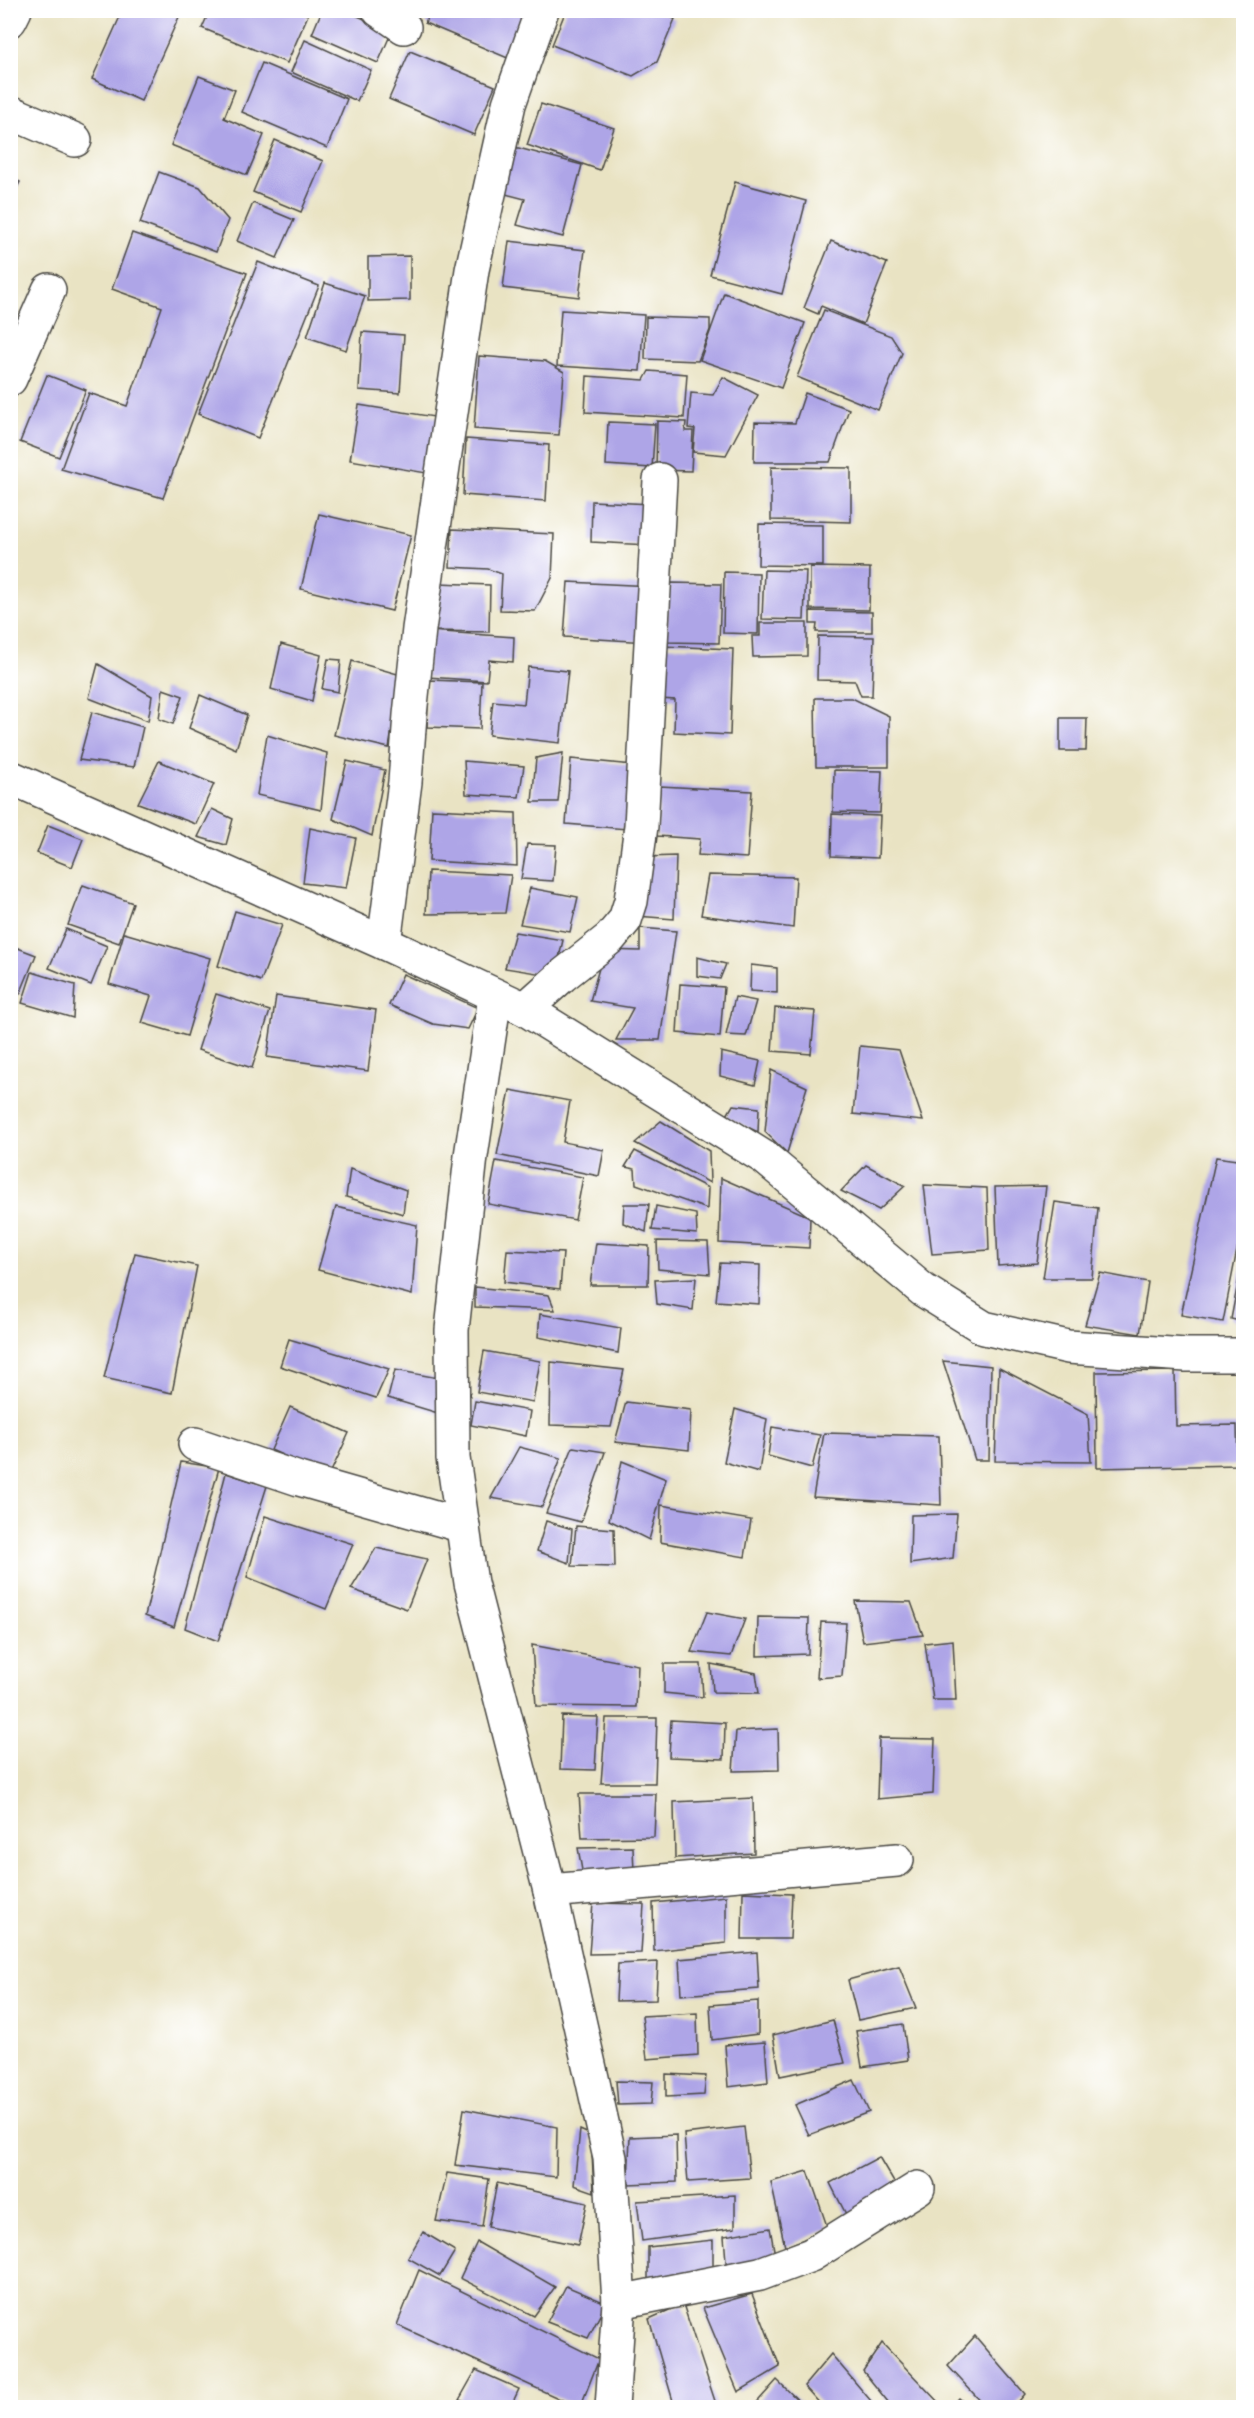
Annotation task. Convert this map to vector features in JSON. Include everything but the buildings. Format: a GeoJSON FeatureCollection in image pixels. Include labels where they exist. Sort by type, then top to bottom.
{"type":"FeatureCollection","features":[{"type":"Feature","properties":{"kind":"street"},"geometry":{"type":"LineString","coordinates":[[10,21],[15,10]]}},
{"type":"Feature","properties":{"kind":"street"},"geometry":{"type":"LineString","coordinates":[[384,943],[405,783],[419,629],[472,270],[508,104],[542,10]]}},
{"type":"Feature","properties":{"kind":"street"},"geometry":{"type":"LineString","coordinates":[[10,112],[75,140]]}},
{"type":"Feature","properties":{"kind":"street"},"geometry":{"type":"LineString","coordinates":[[10,379],[49,290]]}},
{"type":"Feature","properties":{"kind":"street"},"geometry":{"type":"LineString","coordinates":[[612,2408],[619,2302],[610,2158],[550,1891],[471,1583],[453,1458],[452,1330],[471,1156],[510,1003],[562,976],[610,938],[625,920],[631,901],[641,826],[660,480]]}},
{"type":"Feature","properties":{"kind":"street"},"geometry":{"type":"LineString","coordinates":[[10,777],[384,943],[510,1003],[765,1158],[922,1290],[984,1328],[1068,1347],[1186,1355],[1244,1355]]}},
{"type":"Feature","properties":{"kind":"street"},"geometry":{"type":"LineString","coordinates":[[195,1444],[299,1479],[463,1526]]}},
{"type":"Feature","properties":{"kind":"street"},"geometry":{"type":"LineString","coordinates":[[550,1891],[897,1860]]}},
{"type":"Feature","properties":{"kind":"street"},"geometry":{"type":"LineString","coordinates":[[619,2302],[760,2274],[811,2255],[918,2188]]}}]}
